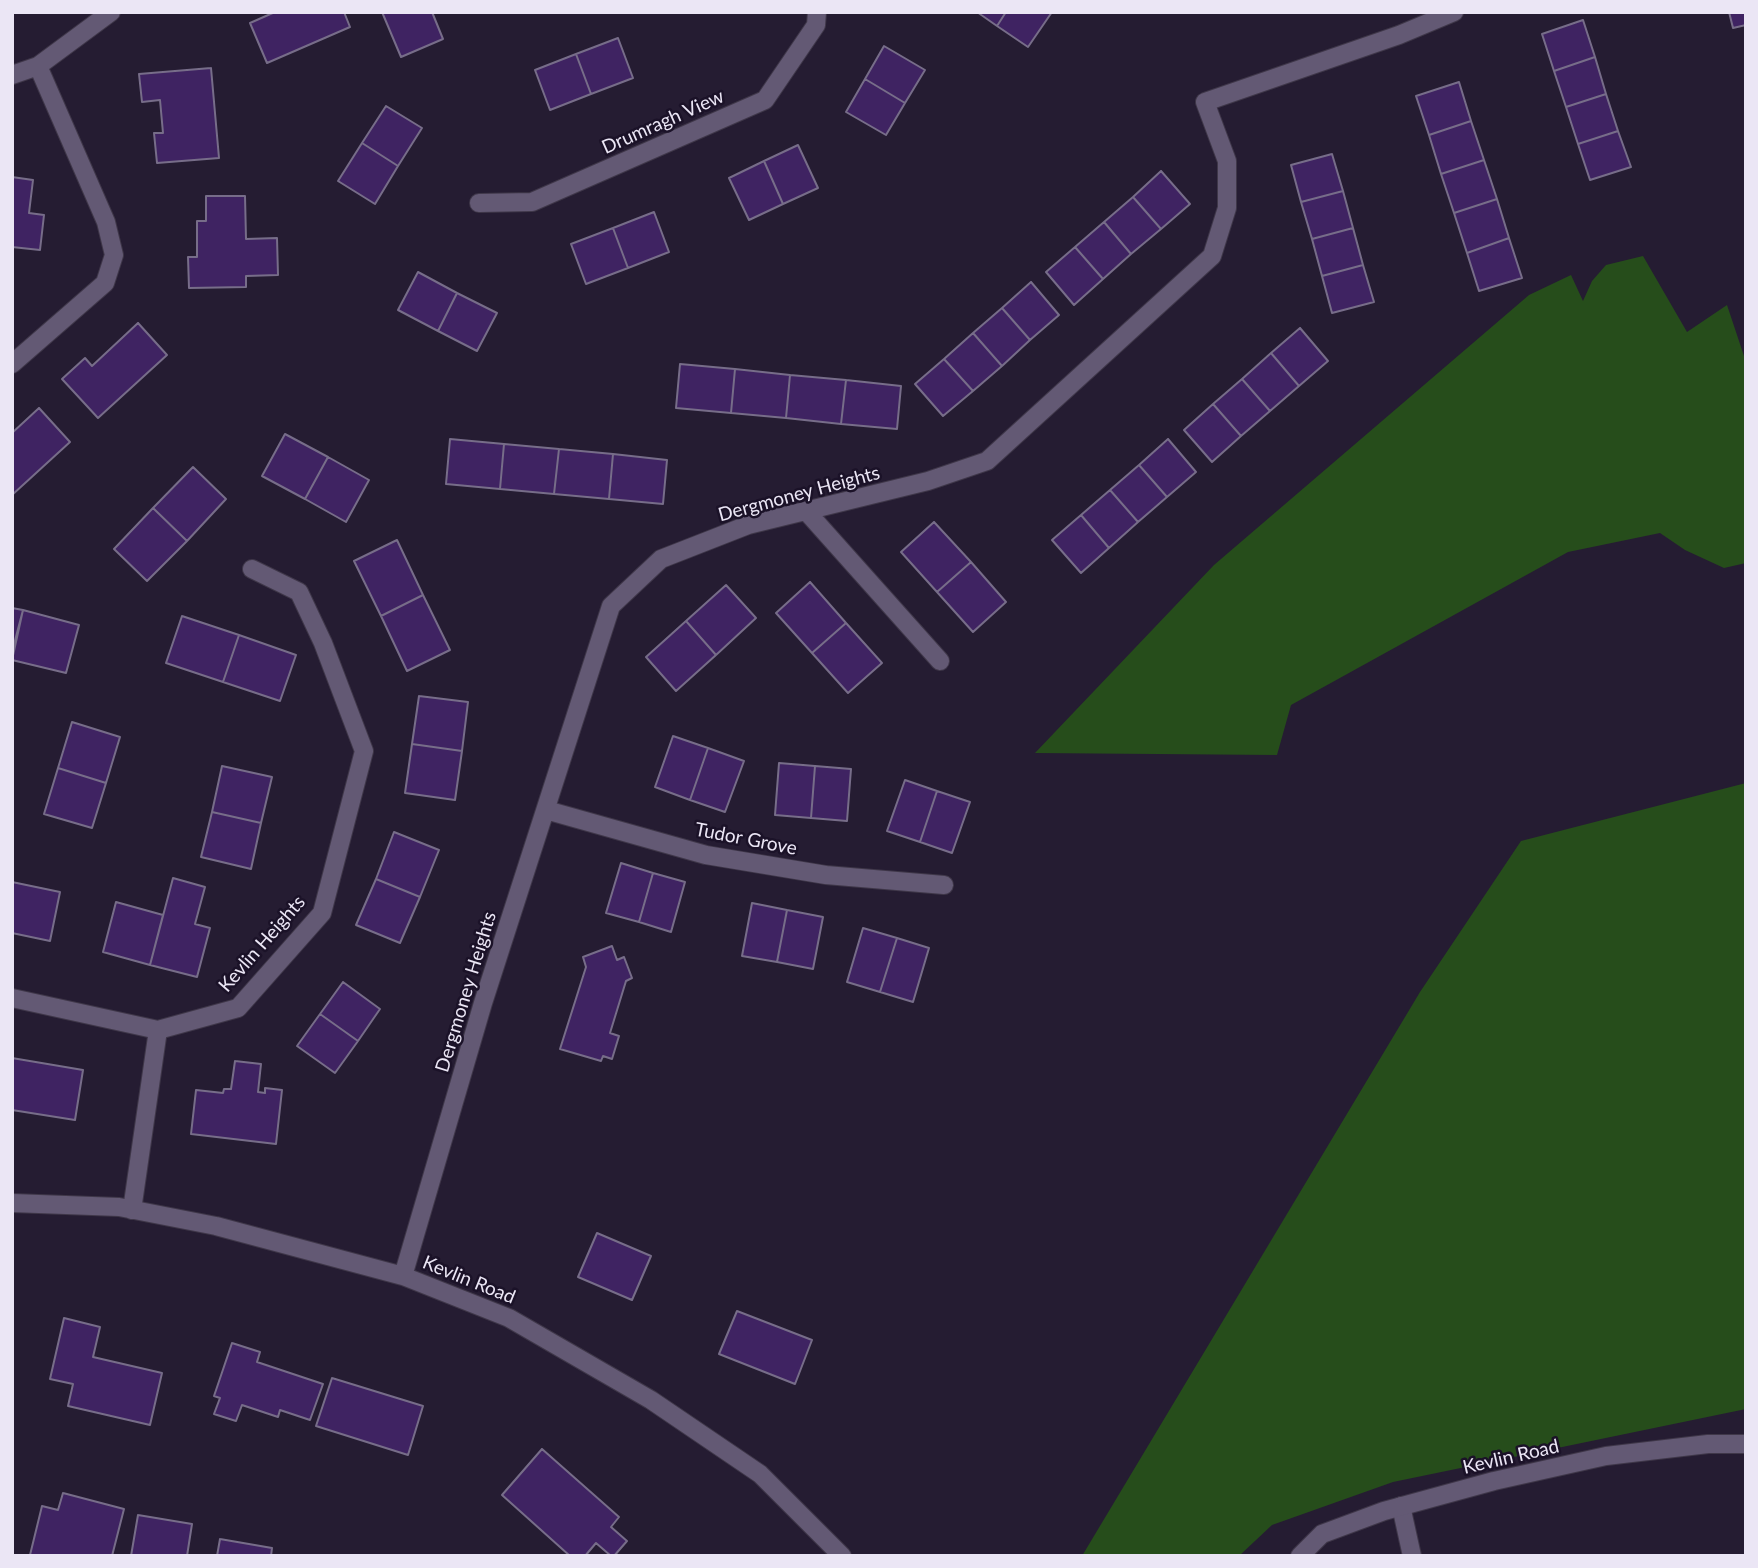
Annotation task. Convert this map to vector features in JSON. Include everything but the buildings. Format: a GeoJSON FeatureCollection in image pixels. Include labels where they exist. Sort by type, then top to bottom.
{"type":"FeatureCollection","features":[{"type":"Feature","properties":{"kind":"street"},"geometry":{"type":"LineString","coordinates":[[12,75],[37,66],[111,12]]}},
{"type":"Feature","properties":{"kind":"street","name":"Drumragh View"},"geometry":{"type":"LineString","coordinates":[[479,203],[532,202],[765,100],[816,25],[817,12]]}},
{"type":"Feature","properties":{"kind":"street","name":"Dergmoney Heights"},"geometry":{"type":"LineString","coordinates":[[403,1276],[483,1003],[611,606],[662,559],[748,525],[928,481],[987,461],[1212,256],[1227,208],[1227,161],[1205,102],[1454,12]]}},
{"type":"Feature","properties":{"kind":"street"},"geometry":{"type":"LineString","coordinates":[[12,363],[105,283],[114,255],[106,222],[37,66]]}},
{"type":"Feature","properties":{"kind":"street"},"geometry":{"type":"LineString","coordinates":[[807,512],[940,661]]}},
{"type":"Feature","properties":{"kind":"street","name":"Kevlin Heights"},"geometry":{"type":"LineString","coordinates":[[158,1030],[238,1008],[321,913],[363,751],[323,643],[299,592],[252,569]]}},
{"type":"Feature","properties":{"kind":"street","name":"Tudor Grove"},"geometry":{"type":"LineString","coordinates":[[546,810],[706,855],[826,875],[944,885]]}},
{"type":"Feature","properties":{"kind":"street"},"geometry":{"type":"LineString","coordinates":[[12,999],[158,1030],[132,1210]]}},
{"type":"Feature","properties":{"kind":"street","name":"Kevlin Road"},"geometry":{"type":"LineString","coordinates":[[12,1203],[119,1207],[216,1226],[403,1276],[509,1318],[651,1400],[760,1474],[842,1556]]}},
{"type":"Feature","properties":{"kind":"street","name":"Kevlin Road"},"geometry":{"type":"LineString","coordinates":[[1300,1556],[1322,1534],[1401,1506],[1494,1482],[1606,1456],[1708,1444],[1746,1444]]}},
{"type":"Feature","properties":{"kind":"street"},"geometry":{"type":"LineString","coordinates":[[1401,1506],[1412,1556]]}},
{"type":"Feature","properties":{"kind":"green space"},"geometry":{"type":"Polygon","coordinates":[[[1643,256],[1687,332],[1727,305],[1746,362],[1746,563],[1724,568],[1685,550],[1660,533],[1568,552],[1291,705],[1277,755],[1035,753],[1214,565],[1529,295],[1571,275],[1583,301],[1592,281],[1606,265],[1643,256]]]}},
{"type":"Feature","properties":{"kind":"green space"},"geometry":{"type":"Polygon","coordinates":[[[1746,783],[1746,1409],[1393,1482],[1272,1525],[1239,1556],[1082,1556],[1420,992],[1521,841],[1746,783]]]}}]}
